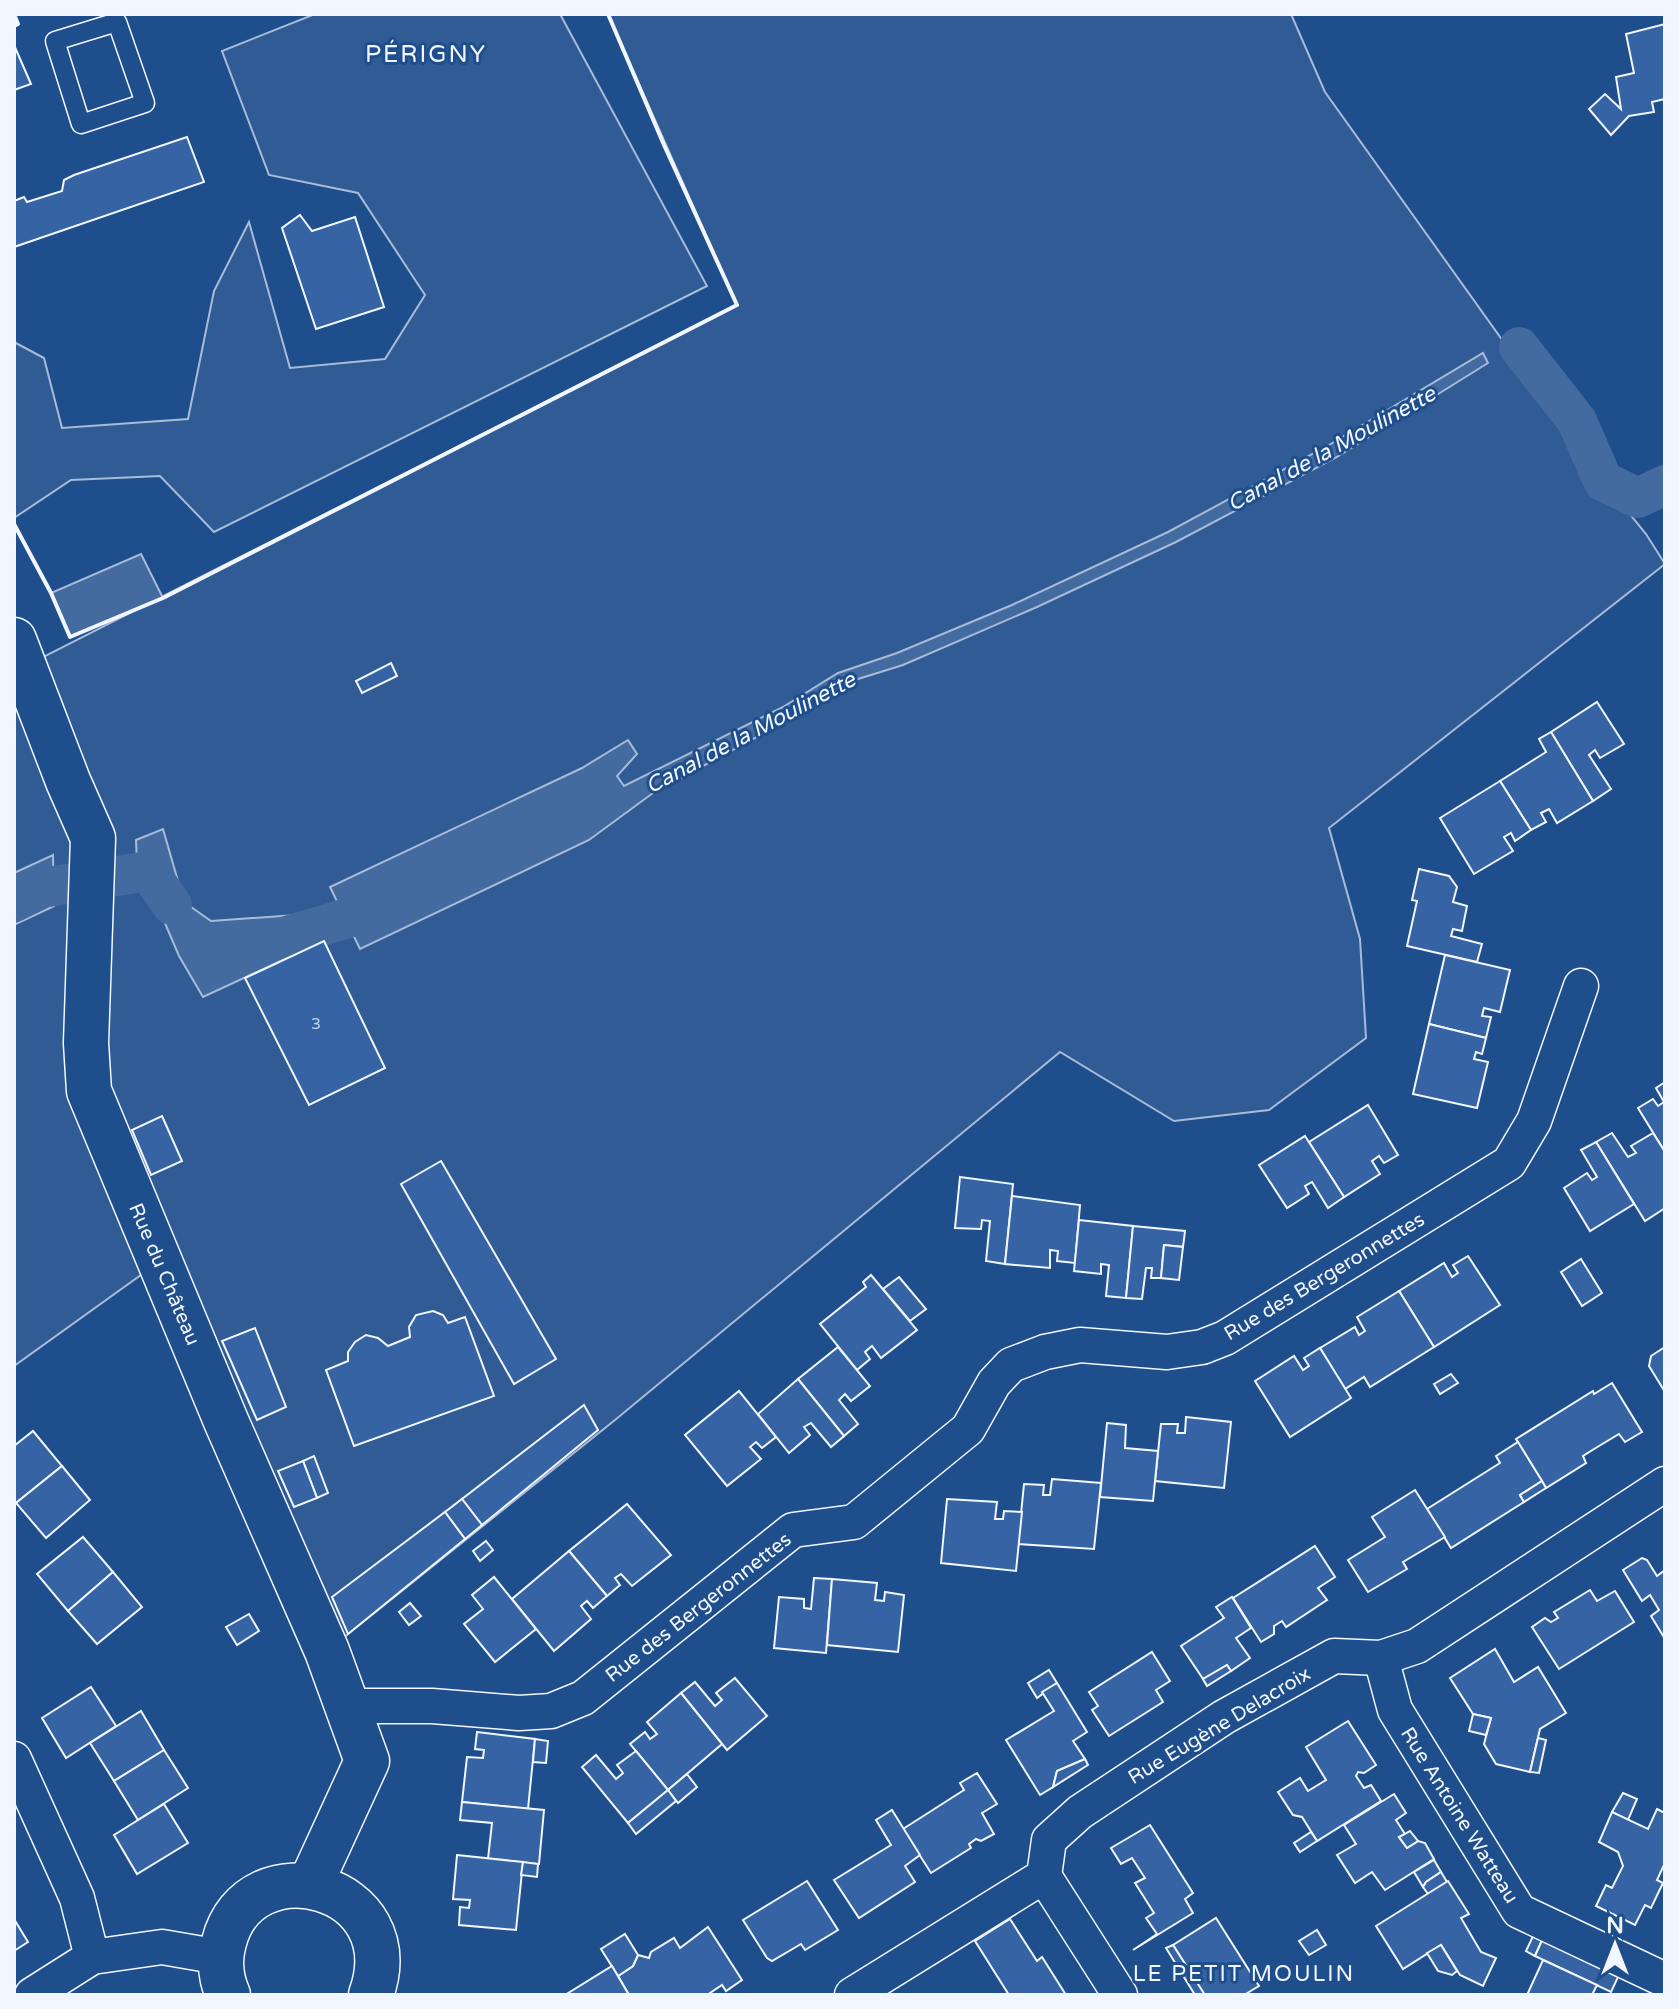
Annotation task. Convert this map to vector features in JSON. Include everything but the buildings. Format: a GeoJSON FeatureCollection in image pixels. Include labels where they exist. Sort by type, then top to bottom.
{"type":"FeatureCollection","features":[{"type":"Feature","properties":{"kind":"street","name":"Rue du Château"},"geometry":{"type":"LineString","coordinates":[[14,640],[93,838],[86,1043],[89,1091],[226,1421],[327,1651],[367,1761],[310,1885]]}},
{"type":"Feature","properties":{"kind":"street","name":"Rue des Bergeronnettes"},"geometry":{"type":"LineString","coordinates":[[348,1706],[432,1706],[519,1713],[551,1711],[583,1698],[793,1530],[854,1522],[968,1429],[994,1383],[1011,1365],[1045,1352],[1080,1345],[1167,1352],[1202,1347],[1225,1338],[1509,1163],[1534,1121],[1581,986]]}},
{"type":"Feature","properties":{"kind":"street","name":"Rue Eugène Delacroix"},"geometry":{"type":"LineString","coordinates":[[1044,1876],[1049,1840],[1080,1812],[1224,1717],[1334,1656],[1381,1658],[1417,1646],[1665,1484]]}},
{"type":"Feature","properties":{"kind":"street","name":"Rue Antoine Watteau"},"geometry":{"type":"LineString","coordinates":[[1381,1658],[1395,1710],[1519,1911],[1660,1980]]}},
{"type":"Feature","properties":{"kind":"street"},"geometry":{"type":"LineString","coordinates":[[14,1759],[77,1898],[92,1957]]}},
{"type":"Feature","properties":{"kind":"street"},"geometry":{"type":"LineString","coordinates":[[852,1995],[1044,1876],[1120,1995]]}},
{"type":"Feature","properties":{"kind":"street"},"geometry":{"type":"LineString","coordinates":[[32,1995],[92,1957],[162,1947],[224,1976],[226,1932],[240,1911],[260,1895],[284,1886],[310,1885],[334,1893],[355,1908],[370,1928],[377,1952],[378,1989]]}},
{"type":"Feature","properties":{"kind":"lane"},"geometry":{"type":"LineString","coordinates":[[78,14],[84,32]]}},
{"type":"Feature","properties":{"kind":"lane"},"geometry":{"type":"LineString","coordinates":[[117,22],[145,103],[81,124],[55,41],[84,32],[117,22]]}},
{"type":"Feature","properties":{"kind":"shaded area"},"geometry":{"type":"Polygon","coordinates":[[[315,14],[560,14],[707,286],[214,532],[160,476],[71,480],[14,518],[14,342],[44,358],[62,428],[188,419],[214,291],[249,222],[290,368],[385,359],[425,295],[358,193],[269,175],[222,51],[315,14]]]}},
{"type":"Feature","properties":{"kind":"shaded area"},"geometry":{"type":"Polygon","coordinates":[[[608,14],[1291,14],[1325,92],[1665,564],[1329,828],[1360,939],[1366,1038],[1269,1110],[1174,1121],[1060,1052],[615,1420],[327,1651],[159,1262],[14,1366],[14,677],[47,655],[737,305],[608,14]]]}},
{"type":"Feature","properties":{"kind":"water"},"geometry":{"type":"Polygon","coordinates":[[[1483,353],[1488,363],[1337,457],[1176,542],[1037,607],[903,665],[842,684],[794,717],[653,793],[589,840],[360,949],[330,887],[582,768],[628,740],[637,754],[617,776],[624,786],[783,707],[838,673],[897,653],[1012,605],[1168,532],[1329,445],[1483,353]]]}},
{"type":"Feature","properties":{"kind":"water"},"geometry":{"type":"Polygon","coordinates":[[[141,554],[163,598],[70,637],[51,593],[141,554]]]}},
{"type":"Feature","properties":{"kind":"water"},"geometry":{"type":"Polygon","coordinates":[[[163,829],[184,902],[211,921],[310,914],[324,941],[203,997],[179,956],[150,888],[138,889],[136,840],[163,829]]]}},
{"type":"Feature","properties":{"kind":"water"},"geometry":{"type":"Polygon","coordinates":[[[53,855],[54,906],[14,925],[14,873],[53,855]]]}},
{"type":"Feature","properties":{"kind":"waterway","name":"Canal de la Moulinette"},"geometry":{"type":"LineString","coordinates":[[1519,347],[1577,421],[1603,481],[1638,498],[1665,485]]}},
{"type":"Feature","properties":{"kind":"waterway","name":"Canal de la Moulinette"},"geometry":{"type":"LineString","coordinates":[[14,902],[42,888],[148,871],[172,905]]}},
{"type":"Feature","properties":{"kind":"waterway","name":"Canal de la Moulinette"},"geometry":{"type":"LineString","coordinates":[[267,942],[368,912],[396,900]]}},
{"type":"Feature","properties":{"kind":"wall"},"geometry":{"type":"LineString","coordinates":[[14,14],[18,24],[14,26]]}},
{"type":"Feature","properties":{"kind":"wall"},"geometry":{"type":"LineString","coordinates":[[14,524],[51,593],[70,637],[163,598],[737,305],[608,14]]}},
{"type":"Feature","properties":{"kind":"district","name":"PÉRIGNY"},"geometry":{"type":"Point","coordinates":[426,54]}},
{"type":"Feature","properties":{"kind":"district","name":"LE PETIT MOULIN"},"geometry":{"type":"Point","coordinates":[1244,1973]}}]}
